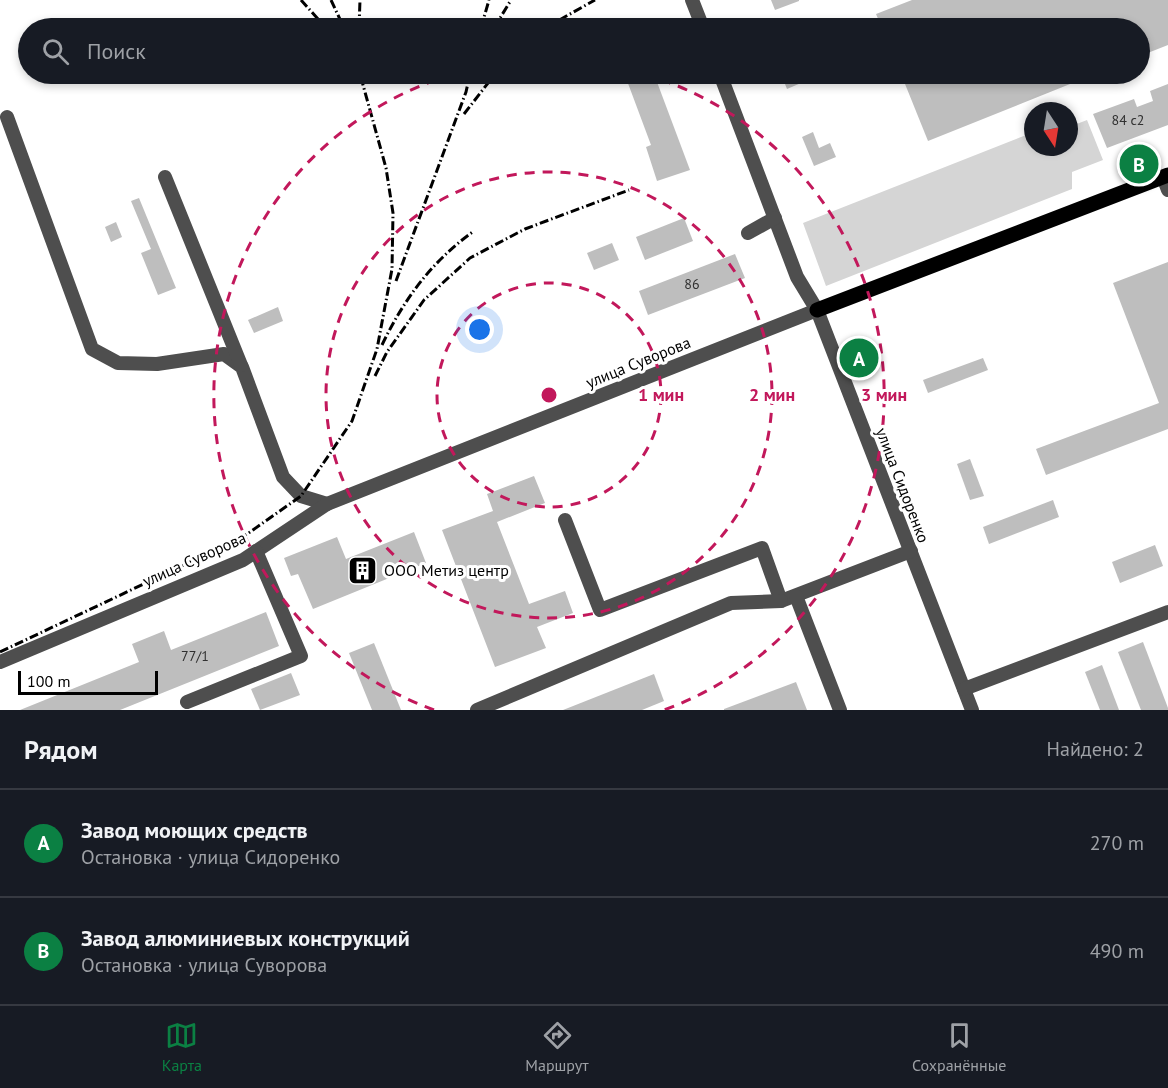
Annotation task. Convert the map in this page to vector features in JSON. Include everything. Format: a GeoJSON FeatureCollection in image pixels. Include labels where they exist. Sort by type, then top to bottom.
{"type":"FeatureCollection","features":[{"type":"Feature","properties":{"kind":"main road","name":"улица Суворова"},"geometry":{"type":"LineString","coordinates":[[817,310],[1166,181]]}},
{"type":"Feature","properties":{"kind":"street"},"geometry":{"type":"LineString","coordinates":[[692,0],[699,18]]}},
{"type":"Feature","properties":{"kind":"street","name":"улица Сидоренко"},"geometry":{"type":"LineString","coordinates":[[724,84],[797,277],[817,310],[972,710]]}},
{"type":"Feature","properties":{"kind":"street"},"geometry":{"type":"LineString","coordinates":[[8,117],[92,349],[118,363],[157,364],[224,354],[242,367]]}},
{"type":"Feature","properties":{"kind":"street"},"geometry":{"type":"LineString","coordinates":[[165,177],[242,367],[283,477],[301,496],[327,504]]}},
{"type":"Feature","properties":{"kind":"street"},"geometry":{"type":"LineString","coordinates":[[748,233],[775,218]]}},
{"type":"Feature","properties":{"kind":"street","name":"улица Суворова"},"geometry":{"type":"LineString","coordinates":[[0,662],[243,560],[327,504],[817,310]]}},
{"type":"Feature","properties":{"kind":"street"},"geometry":{"type":"LineString","coordinates":[[565,520],[600,610],[762,548],[782,601]]}},
{"type":"Feature","properties":{"kind":"street"},"geometry":{"type":"LineString","coordinates":[[187,702],[301,656],[256,551]]}},
{"type":"Feature","properties":{"kind":"street"},"geometry":{"type":"LineString","coordinates":[[477,710],[731,603],[782,601],[911,551]]}},
{"type":"Feature","properties":{"kind":"street"},"geometry":{"type":"LineString","coordinates":[[796,596],[840,710]]}},
{"type":"Feature","properties":{"kind":"street"},"geometry":{"type":"LineString","coordinates":[[964,689],[1168,612]]}},
{"type":"Feature","properties":{"kind":"shaded area"},"geometry":{"type":"Polygon","coordinates":[[[1087,120],[1103,160],[1072,172],[1072,189],[826,286],[803,223],[1024,136],[1024,156],[1078,156],[1078,124],[1087,120]]]}},
{"type":"Feature","properties":{"kind":"building"},"geometry":{"type":"Polygon","coordinates":[[[771,0],[799,0],[799,1],[775,10],[771,0]]]}},
{"type":"Feature","properties":{"kind":"building"},"geometry":{"type":"Polygon","coordinates":[[[912,0],[1168,0],[1168,45],[1150,52],[1150,18],[878,18],[876,14],[912,0]]]}},
{"type":"Feature","properties":{"kind":"building"},"geometry":{"type":"Polygon","coordinates":[[[628,84],[658,84],[690,170],[657,181],[646,147],[651,145],[628,84]]]}},
{"type":"Feature","properties":{"kind":"building"},"geometry":{"type":"Polygon","coordinates":[[[785,84],[799,84],[787,89],[785,84]]]}},
{"type":"Feature","properties":{"kind":"building"},"geometry":{"type":"Polygon","coordinates":[[[905,84],[1070,84],[928,141],[905,84]]]}},
{"type":"Feature","properties":{"kind":"building"},"geometry":{"type":"Polygon","coordinates":[[[1168,84],[1168,125],[1107,148],[1093,114],[1134,99],[1137,107],[1153,101],[1150,91],[1168,84]]]}},
{"type":"Feature","properties":{"kind":"building"},"geometry":{"type":"Polygon","coordinates":[[[813,132],[819,148],[830,143],[836,157],[814,166],[802,137],[813,132]]]}},
{"type":"Feature","properties":{"kind":"building"},"geometry":{"type":"Polygon","coordinates":[[[139,198],[176,288],[158,295],[141,253],[151,249],[131,201],[139,198]]]}},
{"type":"Feature","properties":{"kind":"building"},"geometry":{"type":"Polygon","coordinates":[[[684,218],[693,241],[645,260],[636,237],[684,218]]]}},
{"type":"Feature","properties":{"kind":"building"},"geometry":{"type":"Polygon","coordinates":[[[116,222],[122,237],[111,242],[105,227],[116,222]]]}},
{"type":"Feature","properties":{"kind":"building"},"geometry":{"type":"Polygon","coordinates":[[[612,243],[619,260],[594,270],[587,253],[612,243]]]}},
{"type":"Feature","properties":{"kind":"building"},"geometry":{"type":"Polygon","coordinates":[[[735,254],[745,278],[648,315],[639,291],[735,254]]]}},
{"type":"Feature","properties":{"kind":"building"},"geometry":{"type":"Polygon","coordinates":[[[1168,262],[1168,429],[1046,475],[1036,449],[1159,403],[1113,283],[1168,262]]]}},
{"type":"Feature","properties":{"kind":"building"},"geometry":{"type":"Polygon","coordinates":[[[278,307],[283,321],[254,333],[248,320],[278,307]]]}},
{"type":"Feature","properties":{"kind":"building"},"geometry":{"type":"Polygon","coordinates":[[[983,358],[988,370],[928,393],[923,380],[983,358]]]}},
{"type":"Feature","properties":{"kind":"building"},"geometry":{"type":"Polygon","coordinates":[[[970,459],[984,496],[970,500],[957,464],[970,459]]]}},
{"type":"Feature","properties":{"kind":"building"},"geometry":{"type":"Polygon","coordinates":[[[534,476],[545,503],[497,522],[529,604],[565,591],[573,613],[537,627],[546,648],[495,667],[442,530],[493,511],[487,494],[534,476]]]}},
{"type":"Feature","properties":{"kind":"building"},"geometry":{"type":"Polygon","coordinates":[[[1053,500],[1059,517],[989,544],[983,527],[1053,500]]]}},
{"type":"Feature","properties":{"kind":"building","name":"ООО Метиз центр"},"geometry":{"type":"Polygon","coordinates":[[[414,532],[426,563],[313,609],[298,574],[291,576],[284,558],[337,537],[346,559],[414,532]]]}},
{"type":"Feature","properties":{"kind":"building"},"geometry":{"type":"Polygon","coordinates":[[[1155,545],[1163,566],[1120,583],[1112,562],[1155,545]]]}},
{"type":"Feature","properties":{"kind":"building"},"geometry":{"type":"Polygon","coordinates":[[[266,612],[279,646],[120,710],[20,710],[139,662],[132,644],[164,631],[171,650],[266,612]]]}},
{"type":"Feature","properties":{"kind":"building"},"geometry":{"type":"Polygon","coordinates":[[[1143,642],[1168,710],[1141,710],[1118,652],[1143,642]]]}},
{"type":"Feature","properties":{"kind":"building"},"geometry":{"type":"Polygon","coordinates":[[[374,643],[401,710],[372,710],[349,653],[374,643]]]}},
{"type":"Feature","properties":{"kind":"building"},"geometry":{"type":"Polygon","coordinates":[[[1102,665],[1119,710],[1100,710],[1085,672],[1102,665]]]}},
{"type":"Feature","properties":{"kind":"building"},"geometry":{"type":"Polygon","coordinates":[[[291,673],[300,695],[260,710],[251,689],[291,673]]]}},
{"type":"Feature","properties":{"kind":"building"},"geometry":{"type":"Polygon","coordinates":[[[654,674],[664,701],[642,710],[563,710],[654,674]]]}},
{"type":"Feature","properties":{"kind":"building"},"geometry":{"type":"Polygon","coordinates":[[[796,682],[807,710],[724,710],[724,709],[796,682]]]}},
{"type":"Feature","properties":{"kind":"railway"},"geometry":{"type":"LineString","coordinates":[[301,0],[317,18]]}},
{"type":"Feature","properties":{"kind":"railway"},"geometry":{"type":"LineString","coordinates":[[331,0],[339,18]]}},
{"type":"Feature","properties":{"kind":"railway"},"geometry":{"type":"LineString","coordinates":[[359,18],[360,0]]}},
{"type":"Feature","properties":{"kind":"railway"},"geometry":{"type":"LineString","coordinates":[[484,18],[489,0]]}},
{"type":"Feature","properties":{"kind":"railway"},"geometry":{"type":"LineString","coordinates":[[500,18],[511,0]]}},
{"type":"Feature","properties":{"kind":"railway"},"geometry":{"type":"LineString","coordinates":[[563,18],[595,0]]}},
{"type":"Feature","properties":{"kind":"railway"},"geometry":{"type":"LineString","coordinates":[[0,652],[243,537],[301,496],[352,421],[377,349],[392,269],[393,213],[386,168],[363,84]]}},
{"type":"Feature","properties":{"kind":"railway"},"geometry":{"type":"LineString","coordinates":[[396,281],[468,84]]}},
{"type":"Feature","properties":{"kind":"railway"},"geometry":{"type":"LineString","coordinates":[[464,114],[487,84]]}},
{"type":"Feature","properties":{"kind":"railway"},"geometry":{"type":"LineString","coordinates":[[375,376],[387,352],[424,300],[470,258],[525,229],[629,190]]}},
{"type":"Feature","properties":{"kind":"railway"},"geometry":{"type":"LineString","coordinates":[[382,345],[400,312],[432,268],[474,231]]}},
{"type":"Feature","properties":{"kind":"place","name":"Завод алюминиевых конструкций"},"geometry":{"type":"Point","coordinates":[1139,164]}},
{"type":"Feature","properties":{"kind":"place","name":"Завод моющих средств"},"geometry":{"type":"Point","coordinates":[859,358]}},
{"type":"Feature","properties":{"kind":"place","name":"ООО Метиз центр"},"geometry":{"type":"Point","coordinates":[363,570]}}]}
